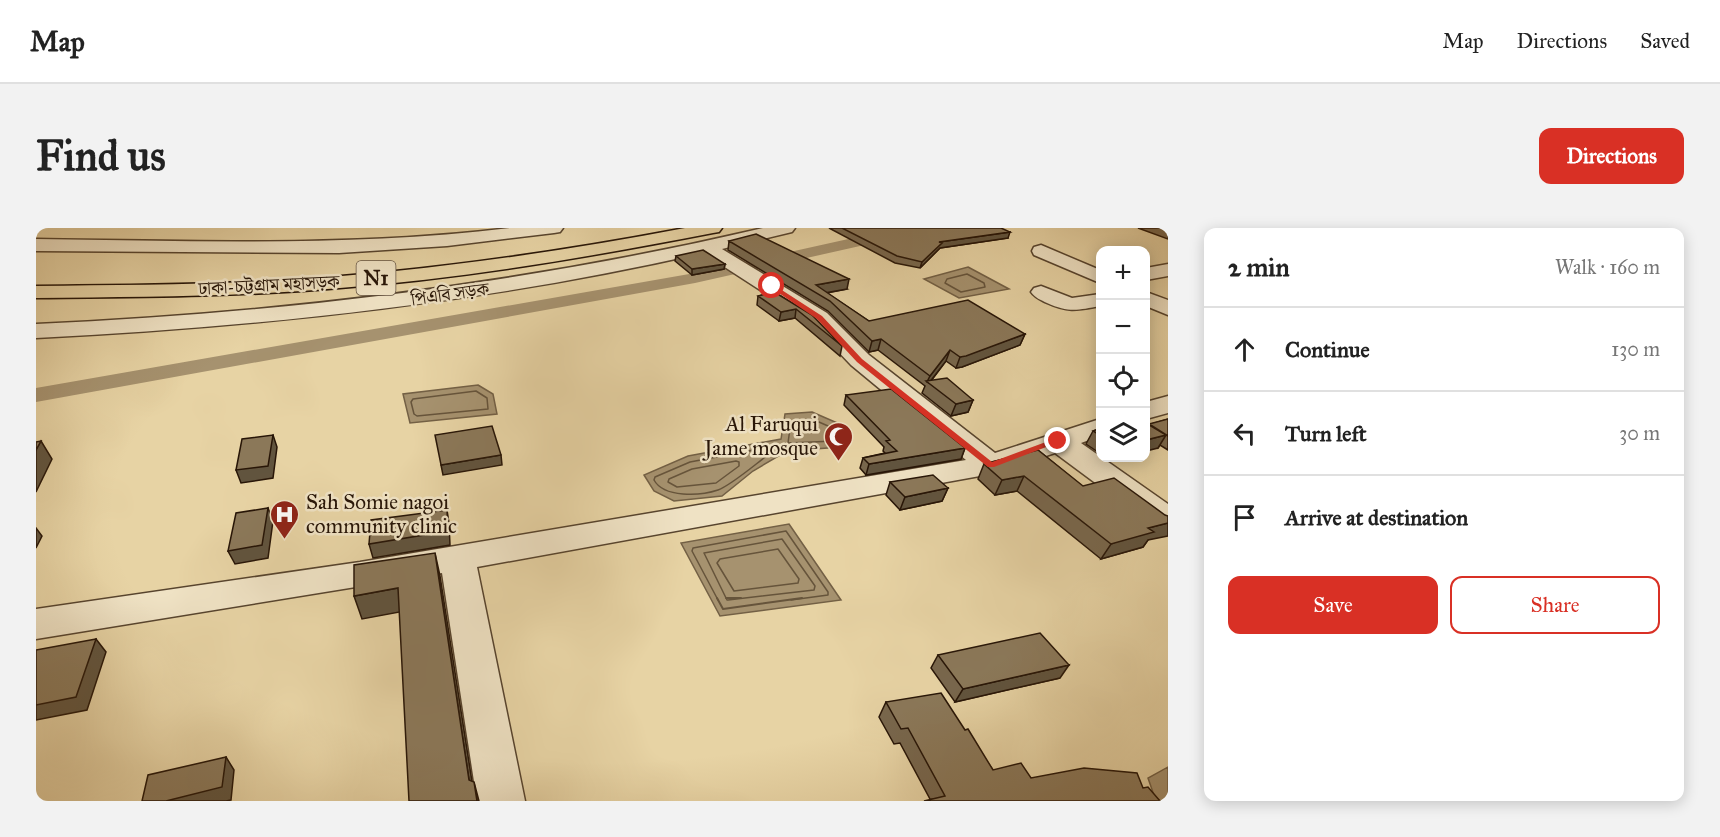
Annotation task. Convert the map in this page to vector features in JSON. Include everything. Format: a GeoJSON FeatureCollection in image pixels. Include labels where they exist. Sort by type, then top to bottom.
{"type":"FeatureCollection","features":[{"type":"Feature","properties":{"kind":"highway","name":"ঢাকা-চট্টগ্রাম মহাসড়ক"},"geometry":{"type":"LineString","coordinates":[[36,283],[290,278],[446,264],[586,245],[675,228]]}},
{"type":"Feature","properties":{"kind":"highway","name":"ঢাকা-চট্টগ্রাম মহাসড়ক"},"geometry":{"type":"LineString","coordinates":[[36,292],[286,286],[448,272],[710,237]]}},
{"type":"Feature","properties":{"kind":"street"},"geometry":{"type":"LineString","coordinates":[[238,246],[248,238],[246,228]]}},
{"type":"Feature","properties":{"kind":"street"},"geometry":{"type":"LineString","coordinates":[[36,245],[339,247],[444,235],[554,228]]}},
{"type":"Feature","properties":{"kind":"street","name":"পিএবি সড়ক"},"geometry":{"type":"LineString","coordinates":[[36,331],[199,322],[375,304],[555,277],[710,237],[786,228]]}},
{"type":"Feature","properties":{"kind":"street"},"geometry":{"type":"LineString","coordinates":[[710,237],[819,318],[860,360],[991,465]]}},
{"type":"Feature","properties":{"kind":"street"},"geometry":{"type":"LineString","coordinates":[[1041,251],[1096,275]]}},
{"type":"Feature","properties":{"kind":"street"},"geometry":{"type":"LineString","coordinates":[[1150,272],[1168,270]]}},
{"type":"Feature","properties":{"kind":"street"},"geometry":{"type":"LineString","coordinates":[[1041,292],[1069,305],[1096,301]]}},
{"type":"Feature","properties":{"kind":"street"},"geometry":{"type":"LineString","coordinates":[[1150,300],[1168,308]]}},
{"type":"Feature","properties":{"kind":"street"},"geometry":{"type":"LineString","coordinates":[[1150,410],[1168,404]]}},
{"type":"Feature","properties":{"kind":"street"},"geometry":{"type":"LineString","coordinates":[[36,625],[457,558],[991,465],[1096,429]]}},
{"type":"Feature","properties":{"kind":"street"},"geometry":{"type":"LineString","coordinates":[[1058,441],[1168,519]]}},
{"type":"Feature","properties":{"kind":"street"},"geometry":{"type":"LineString","coordinates":[[457,558],[501,801]]}},
{"type":"Feature","properties":{"kind":"water"},"geometry":{"type":"Polygon","coordinates":[[[968,267],[1009,289],[959,298],[924,279],[968,267]]]}},
{"type":"Feature","properties":{"kind":"water"},"geometry":{"type":"Polygon","coordinates":[[[478,385],[493,394],[497,414],[410,423],[403,394],[478,385]]]}},
{"type":"Feature","properties":{"kind":"water"},"geometry":{"type":"Polygon","coordinates":[[[812,412],[842,425],[841,447],[787,451],[753,471],[722,496],[674,501],[654,491],[644,475],[688,456],[781,439],[785,414],[812,412]]]}},
{"type":"Feature","properties":{"kind":"water"},"geometry":{"type":"Polygon","coordinates":[[[789,524],[841,600],[720,616],[681,543],[789,524]]]}},
{"type":"Feature","properties":{"kind":"water"},"geometry":{"type":"Polygon","coordinates":[[[1168,767],[1168,801],[1156,801],[1148,778],[1168,767]]]}},
{"type":"Feature","properties":{"kind":"building"},"geometry":{"type":"Polygon","coordinates":[[[842,228],[1001,228],[1010,232],[939,242],[942,243],[922,262],[897,256],[842,228]]]}},
{"type":"Feature","properties":{"kind":"building"},"geometry":{"type":"Polygon","coordinates":[[[756,234],[849,279],[816,285],[869,321],[968,300],[1025,334],[966,356],[960,357],[950,350],[930,376],[881,339],[872,341],[830,301],[729,241],[756,234]]]}},
{"type":"Feature","properties":{"kind":"building"},"geometry":{"type":"Polygon","coordinates":[[[703,250],[725,264],[692,269],[676,256],[703,250]]]}},
{"type":"Feature","properties":{"kind":"building"},"geometry":{"type":"Polygon","coordinates":[[[774,292],[812,315],[842,346],[796,309],[781,312],[758,296],[774,292]]]}},
{"type":"Feature","properties":{"kind":"building"},"geometry":{"type":"Polygon","coordinates":[[[947,378],[973,400],[956,404],[926,381],[947,378]]]}},
{"type":"Feature","properties":{"kind":"building"},"geometry":{"type":"Polygon","coordinates":[[[891,389],[965,448],[869,464],[863,458],[897,451],[886,441],[890,440],[846,395],[891,389]]]}},
{"type":"Feature","properties":{"kind":"building"},"geometry":{"type":"Polygon","coordinates":[[[1168,419],[1168,436],[1150,425],[1168,419]]]}},
{"type":"Feature","properties":{"kind":"building"},"geometry":{"type":"Polygon","coordinates":[[[1150,425],[1166,435],[1150,439],[1150,425]]]}},
{"type":"Feature","properties":{"kind":"building"},"geometry":{"type":"Polygon","coordinates":[[[492,426],[501,455],[441,465],[435,435],[492,426]]]}},
{"type":"Feature","properties":{"kind":"building"},"geometry":{"type":"Polygon","coordinates":[[[273,435],[268,466],[236,470],[242,439],[273,435]]]}},
{"type":"Feature","properties":{"kind":"building"},"geometry":{"type":"Polygon","coordinates":[[[1038,450],[1083,486],[1114,478],[1168,516],[1168,523],[1148,528],[1154,532],[1111,544],[1024,476],[1002,480],[984,464],[1038,450]]]}},
{"type":"Feature","properties":{"kind":"building"},"geometry":{"type":"Polygon","coordinates":[[[933,475],[948,488],[905,497],[890,482],[933,475]]]}},
{"type":"Feature","properties":{"kind":"building"},"geometry":{"type":"Polygon","coordinates":[[[268,508],[262,545],[228,551],[236,513],[268,508]]]}},
{"type":"Feature","properties":{"kind":"building"},"geometry":{"type":"Polygon","coordinates":[[[447,510],[448,531],[369,544],[371,520],[447,510]]]}},
{"type":"Feature","properties":{"kind":"building"},"geometry":{"type":"Polygon","coordinates":[[[435,553],[469,780],[474,782],[477,801],[409,801],[398,588],[354,596],[354,565],[435,553]]]}},
{"type":"Feature","properties":{"kind":"building"},"geometry":{"type":"Polygon","coordinates":[[[1040,633],[1069,665],[963,689],[938,655],[1040,633]]]}},
{"type":"Feature","properties":{"kind":"building"},"geometry":{"type":"Polygon","coordinates":[[[96,639],[76,697],[36,705],[36,650],[96,639]]]}},
{"type":"Feature","properties":{"kind":"building"},"geometry":{"type":"Polygon","coordinates":[[[941,693],[965,730],[968,729],[993,770],[1021,763],[1031,778],[1084,768],[1137,773],[1143,788],[1148,787],[1160,801],[924,801],[945,796],[908,728],[901,729],[886,702],[941,693]]]}},
{"type":"Feature","properties":{"kind":"building"},"geometry":{"type":"Polygon","coordinates":[[[226,757],[222,787],[166,801],[142,801],[148,775],[226,757]]]}},
{"type":"Feature","properties":{"kind":"waterway"},"geometry":{"type":"LineString","coordinates":[[36,395],[695,278],[918,228]]}},
{"type":"Feature","properties":{"kind":"place","name":"Al Faruqui Jame mosque"},"geometry":{"type":"Point","coordinates":[839,462]}},
{"type":"Feature","properties":{"kind":"place","name":"Sah Somie nagoi community clinic"},"geometry":{"type":"Point","coordinates":[285,540]}},
{"type":"Feature","properties":{"kind":"route"},"geometry":{"type":"LineString","coordinates":[[772,286],[819,318],[860,360],[991,465],[1058,441]]}}]}
